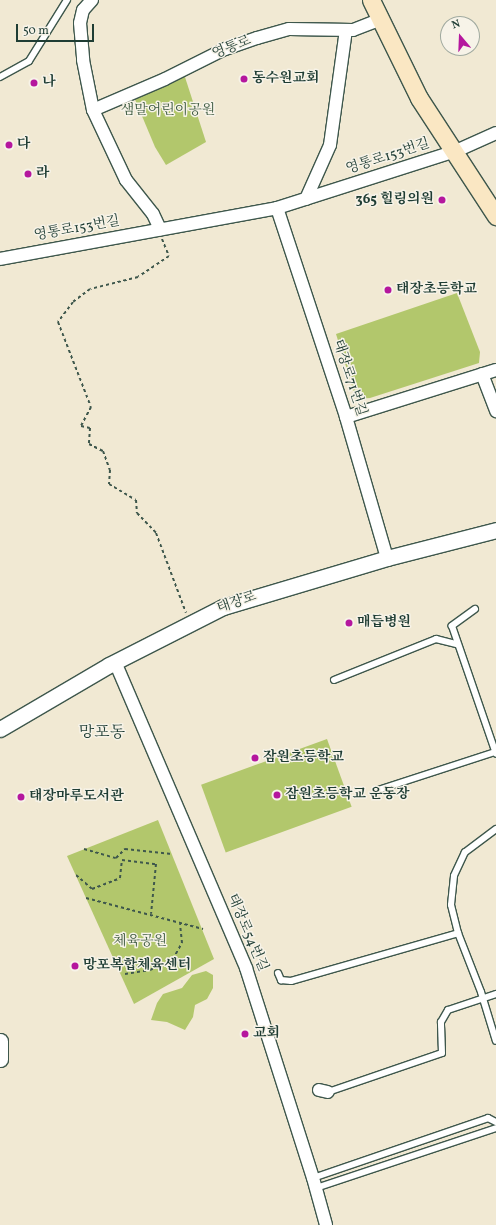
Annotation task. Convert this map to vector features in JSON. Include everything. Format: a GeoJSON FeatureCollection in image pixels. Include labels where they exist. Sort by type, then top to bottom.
{"type":"FeatureCollection","features":[{"type":"Feature","properties":{"kind":"main road"},"geometry":{"type":"LineString","coordinates":[[371,0],[379,20],[419,98],[456,151],[496,216]]}},
{"type":"Feature","properties":{"kind":"street"},"geometry":{"type":"LineString","coordinates":[[92,0],[83,10],[80,23],[83,60],[93,110],[126,180],[153,214],[160,232]]}},
{"type":"Feature","properties":{"kind":"street","name":"영통로"},"geometry":{"type":"LineString","coordinates":[[93,110],[165,79],[225,49],[257,38],[288,29],[346,30],[379,20]]}},
{"type":"Feature","properties":{"kind":"street","name":"영통로153번길"},"geometry":{"type":"LineString","coordinates":[[306,199],[330,144],[346,30]]}},
{"type":"Feature","properties":{"kind":"street","name":"영통로153번길"},"geometry":{"type":"LineString","coordinates":[[0,259],[160,232],[278,208],[456,151],[496,133]]}},
{"type":"Feature","properties":{"kind":"street","name":"태장로71번길"},"geometry":{"type":"LineString","coordinates":[[278,208],[346,417],[387,558]]}},
{"type":"Feature","properties":{"kind":"street"},"geometry":{"type":"LineString","coordinates":[[346,417],[496,370]]}},
{"type":"Feature","properties":{"kind":"street"},"geometry":{"type":"LineString","coordinates":[[482,374],[496,411]]}},
{"type":"Feature","properties":{"kind":"street","name":"태장로"},"geometry":{"type":"LineString","coordinates":[[0,730],[115,662],[223,607],[387,558],[496,530]]}},
{"type":"Feature","properties":{"kind":"street","name":"태장로54번길"},"geometry":{"type":"LineString","coordinates":[[115,662],[246,968],[315,1183],[326,1225]]}},
{"type":"Feature","properties":{"kind":"street"},"geometry":{"type":"LineString","coordinates":[[0,1040],[0,1059]]}},
{"type":"Feature","properties":{"kind":"lane"},"geometry":{"type":"LineString","coordinates":[[0,77],[29,61],[67,0]]}},
{"type":"Feature","properties":{"kind":"lane"},"geometry":{"type":"LineString","coordinates":[[378,790],[496,753],[494,744],[456,644],[452,626],[475,609]]}},
{"type":"Feature","properties":{"kind":"lane"},"geometry":{"type":"LineString","coordinates":[[334,680],[436,639],[456,644]]}},
{"type":"Feature","properties":{"kind":"lane"},"geometry":{"type":"LineString","coordinates":[[496,829],[465,852],[454,876],[451,905],[458,933],[483,998],[496,1041]]}},
{"type":"Feature","properties":{"kind":"lane"},"geometry":{"type":"LineString","coordinates":[[278,973],[281,980],[291,982],[458,933]]}},
{"type":"Feature","properties":{"kind":"lane"},"geometry":{"type":"LineString","coordinates":[[323,1091],[442,1053],[441,1022],[448,1010],[496,994]]}},
{"type":"Feature","properties":{"kind":"lane"},"geometry":{"type":"LineString","coordinates":[[315,1183],[488,1118],[496,1122]]}},
{"type":"Feature","properties":{"kind":"lane"},"geometry":{"type":"LineString","coordinates":[[315,1183],[496,1128]]}},
{"type":"Feature","properties":{"kind":"path"},"geometry":{"type":"LineString","coordinates":[[160,232],[169,256],[138,277],[90,288],[73,302],[58,322],[91,407],[81,426],[90,428],[89,444],[103,451],[110,470],[109,484],[136,500],[137,513],[156,533],[188,618]]}},
{"type":"Feature","properties":{"kind":"path"},"geometry":{"type":"LineString","coordinates":[[84,849],[116,858],[125,850],[172,854]]}},
{"type":"Feature","properties":{"kind":"path"},"geometry":{"type":"LineString","coordinates":[[76,875],[92,889],[120,878],[122,860],[156,864],[151,914]]}},
{"type":"Feature","properties":{"kind":"path"},"geometry":{"type":"LineString","coordinates":[[86,898],[203,929]]}},
{"type":"Feature","properties":{"kind":"path"},"geometry":{"type":"LineString","coordinates":[[125,974],[150,970],[173,959],[182,943],[180,924]]}},
{"type":"Feature","properties":{"kind":"green space","name":"샘말어린이공원"},"geometry":{"type":"Polygon","coordinates":[[[184,74],[206,142],[166,165],[155,147],[134,97],[184,74]]]}},
{"type":"Feature","properties":{"kind":"green space"},"geometry":{"type":"Polygon","coordinates":[[[457,293],[480,352],[479,363],[370,398],[356,399],[336,334],[457,293]]]}},
{"type":"Feature","properties":{"kind":"green space","name":"잠원초등학교 운동장"},"geometry":{"type":"Polygon","coordinates":[[[327,739],[352,807],[226,852],[201,785],[327,739]]]}},
{"type":"Feature","properties":{"kind":"green space","name":"체육공원"},"geometry":{"type":"Polygon","coordinates":[[[158,820],[214,959],[134,1004],[67,856],[158,820]]]}},
{"type":"Feature","properties":{"kind":"green space"},"geometry":{"type":"Polygon","coordinates":[[[206,971],[213,975],[213,988],[207,999],[195,1005],[193,1017],[185,1030],[167,1022],[151,1020],[157,1003],[163,994],[182,988],[192,975],[206,971]]]}},
{"type":"Feature","properties":{"kind":"place","name":"동수원교회"},"geometry":{"type":"Point","coordinates":[244,79]}},
{"type":"Feature","properties":{"kind":"place","name":"나"},"geometry":{"type":"Point","coordinates":[34,83]}},
{"type":"Feature","properties":{"kind":"place","name":"다"},"geometry":{"type":"Point","coordinates":[9,145]}},
{"type":"Feature","properties":{"kind":"place","name":"라"},"geometry":{"type":"Point","coordinates":[28,174]}},
{"type":"Feature","properties":{"kind":"place","name":"365 힐링의원"},"geometry":{"type":"Point","coordinates":[442,200]}},
{"type":"Feature","properties":{"kind":"place","name":"태장초등학교"},"geometry":{"type":"Point","coordinates":[388,290]}},
{"type":"Feature","properties":{"kind":"place","name":"매듭병원"},"geometry":{"type":"Point","coordinates":[349,623]}},
{"type":"Feature","properties":{"kind":"place","name":"잠원초등학교"},"geometry":{"type":"Point","coordinates":[255,758]}},
{"type":"Feature","properties":{"kind":"place","name":"잠원초등학교 운동장"},"geometry":{"type":"Point","coordinates":[277,795]}},
{"type":"Feature","properties":{"kind":"place","name":"태장마루도서관"},"geometry":{"type":"Point","coordinates":[21,797]}},
{"type":"Feature","properties":{"kind":"place","name":"망포복합체육센터"},"geometry":{"type":"Point","coordinates":[75,966]}},
{"type":"Feature","properties":{"kind":"place","name":"교회"},"geometry":{"type":"Point","coordinates":[245,1034]}},
{"type":"Feature","properties":{"kind":"district","name":"망포동"},"geometry":{"type":"Point","coordinates":[102,733]}}]}
